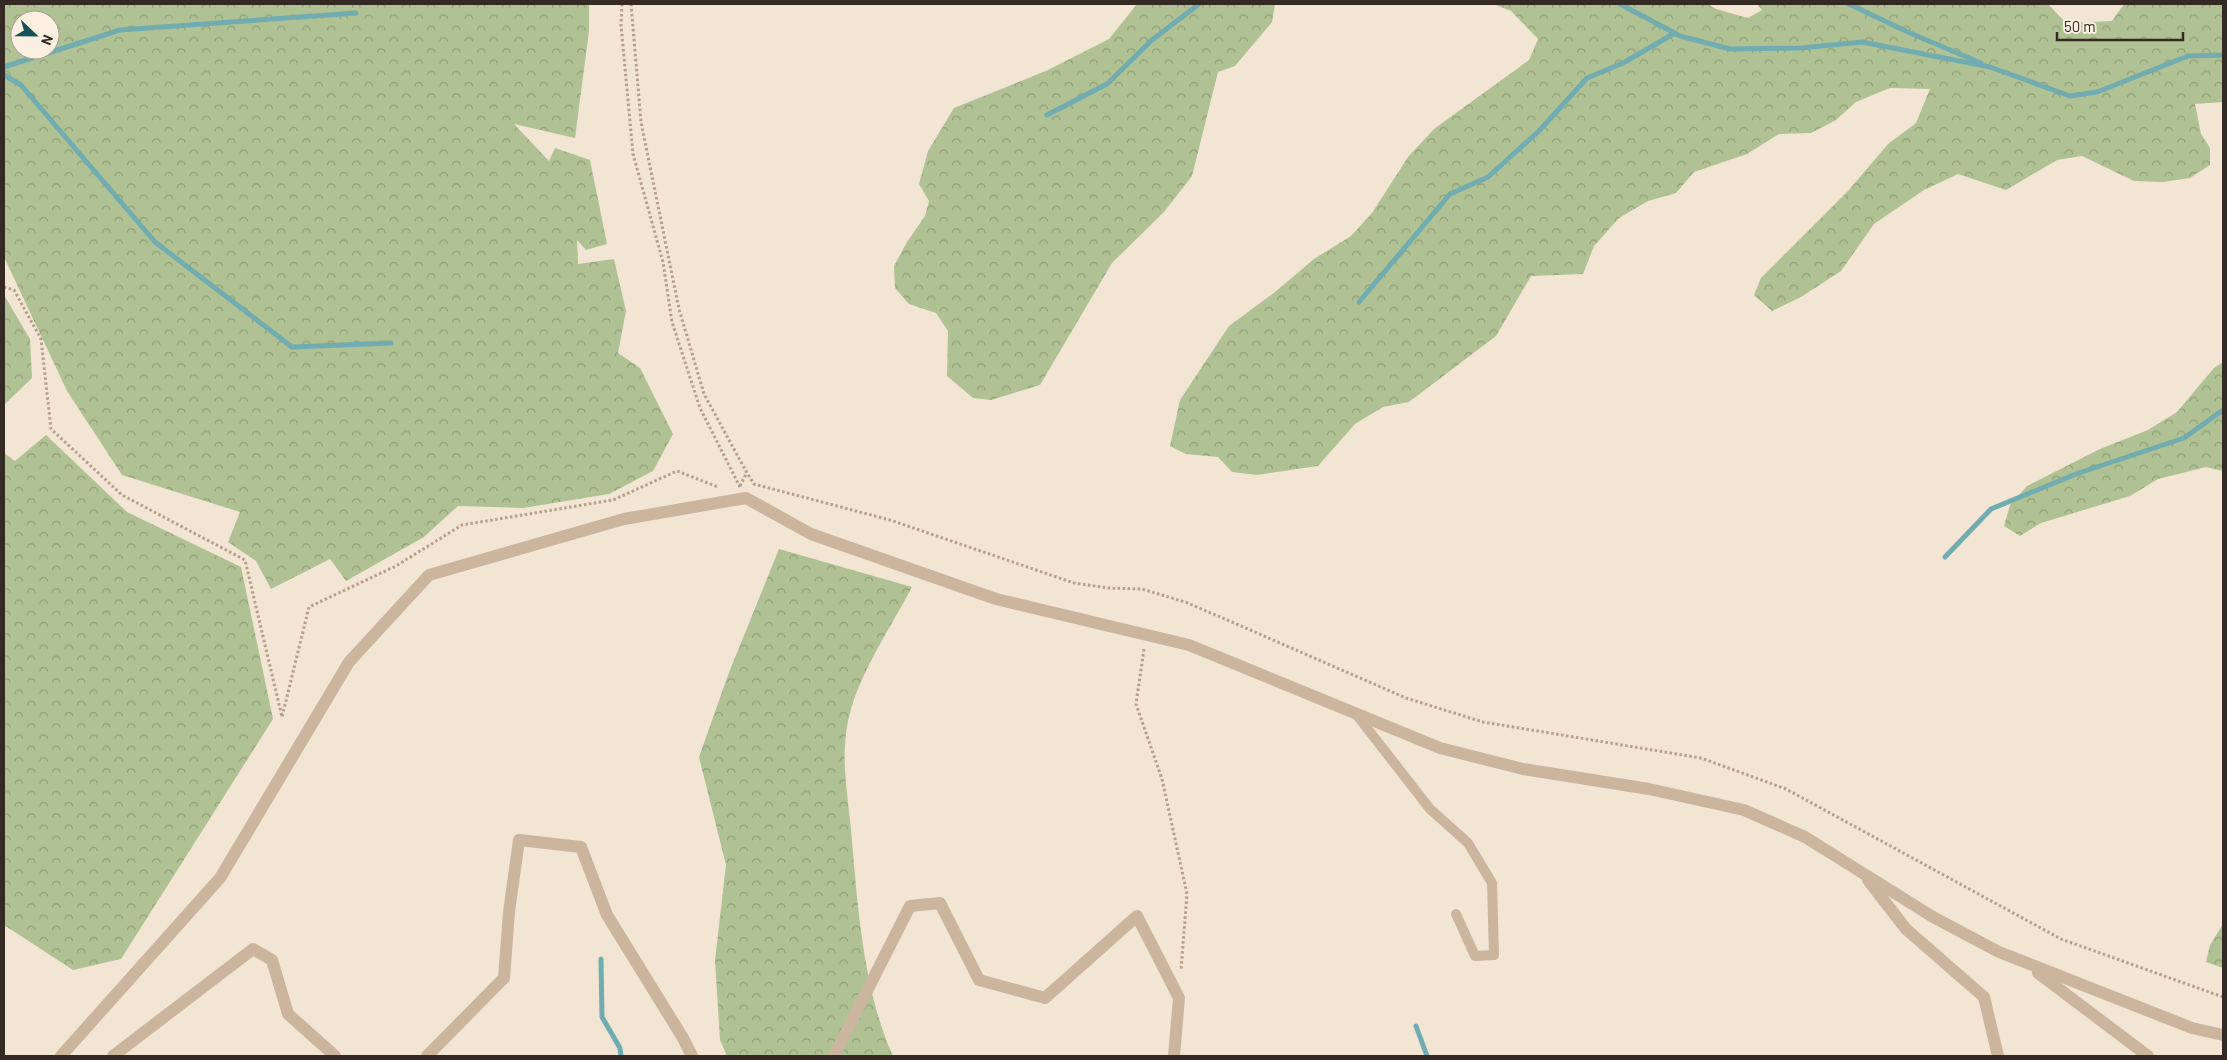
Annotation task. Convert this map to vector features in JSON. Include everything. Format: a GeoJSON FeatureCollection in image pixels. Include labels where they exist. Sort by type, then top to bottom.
{"type":"FeatureCollection","features":[{"type":"Feature","properties":{"kind":"street"},"geometry":{"type":"LineString","coordinates":[[61,1056],[220,878],[349,662],[429,575],[624,519],[746,498],[811,534],[996,599],[1189,645],[1354,711],[1440,748],[1523,768],[1649,789],[1744,810],[1805,837],[1933,917],[1999,952],[2192,1028],[2223,1035]]}},
{"type":"Feature","properties":{"kind":"street"},"geometry":{"type":"LineString","coordinates":[[427,1056],[504,978],[509,912],[519,840],[581,847],[607,915],[683,1038],[692,1056]]}},
{"type":"Feature","properties":{"kind":"street"},"geometry":{"type":"LineString","coordinates":[[1864,874],[1906,929],[1984,998],[1998,1056]]}},
{"type":"Feature","properties":{"kind":"street"},"geometry":{"type":"LineString","coordinates":[[834,1056],[910,906],[940,903],[979,980],[1045,998],[1137,916],[1178,998],[1174,1056]]}},
{"type":"Feature","properties":{"kind":"street"},"geometry":{"type":"LineString","coordinates":[[113,1056],[253,949],[272,960],[288,1014],[335,1056]]}},
{"type":"Feature","properties":{"kind":"street"},"geometry":{"type":"LineString","coordinates":[[2024,962],[2148,1056]]}},
{"type":"Feature","properties":{"kind":"lane"},"geometry":{"type":"LineString","coordinates":[[1354,711],[1430,809],[1468,843],[1492,883],[1494,955],[1475,956],[1456,914]]}},
{"type":"Feature","properties":{"kind":"path"},"geometry":{"type":"LineString","coordinates":[[622,4],[620,25],[633,154],[664,262],[672,322],[700,408],[746,498]]}},
{"type":"Feature","properties":{"kind":"path"},"geometry":{"type":"LineString","coordinates":[[631,4],[641,122],[665,230],[679,309],[704,394],[746,473],[754,484],[890,520],[1074,583],[1108,588],[1142,589],[1188,603],[1406,698],[1483,722],[1701,758],[1786,789],[2061,939],[2223,997]]}},
{"type":"Feature","properties":{"kind":"path"},"geometry":{"type":"LineString","coordinates":[[4,286],[14,290],[41,339],[51,430],[122,495],[245,560],[282,717],[309,607],[396,566],[462,525],[612,500],[677,471],[720,488]]}},
{"type":"Feature","properties":{"kind":"path"},"geometry":{"type":"LineString","coordinates":[[740,486],[746,473]]}},
{"type":"Feature","properties":{"kind":"path"},"geometry":{"type":"LineString","coordinates":[[1146,635],[1136,704],[1162,779],[1187,894],[1178,998]]}},
{"type":"Feature","properties":{"kind":"green space"},"geometry":{"type":"Polygon","coordinates":[[[4,4],[589,4],[589,31],[575,138],[514,124],[549,161],[555,148],[590,160],[607,244],[586,250],[577,240],[578,264],[614,259],[626,311],[618,353],[640,368],[673,434],[653,471],[609,494],[523,508],[458,506],[424,537],[346,581],[330,559],[271,589],[256,561],[228,542],[240,512],[122,475],[67,391],[4,257],[4,4]]]}},
{"type":"Feature","properties":{"kind":"green space"},"geometry":{"type":"Polygon","coordinates":[[[1137,4],[1275,4],[1272,22],[1235,66],[1218,72],[1192,176],[1164,212],[1112,263],[1040,385],[991,400],[973,398],[947,376],[948,331],[936,313],[909,304],[895,288],[894,266],[907,242],[925,216],[929,201],[919,184],[928,151],[954,108],[1048,70],[1109,39],[1137,4]]]}},
{"type":"Feature","properties":{"kind":"green space"},"geometry":{"type":"Polygon","coordinates":[[[1493,4],[1708,4],[1716,9],[1748,18],[1762,10],[1757,4],[2048,4],[2066,23],[2112,21],[2124,4],[2223,4],[2223,102],[2195,104],[2201,134],[2210,148],[2210,165],[2190,178],[2163,182],[2134,181],[2082,156],[2057,160],[2006,190],[1958,174],[1924,190],[1874,224],[1841,271],[1801,297],[1772,311],[1754,295],[1761,278],[1848,191],[1888,144],[1916,123],[1930,89],[1890,88],[1856,102],[1836,120],[1811,133],[1779,134],[1747,154],[1694,172],[1676,193],[1648,201],[1619,218],[1594,246],[1583,274],[1531,276],[1496,336],[1409,402],[1383,407],[1355,424],[1318,466],[1257,475],[1232,472],[1218,457],[1186,454],[1170,446],[1180,400],[1229,326],[1275,292],[1314,259],[1351,236],[1372,213],[1408,157],[1434,129],[1529,60],[1538,39],[1511,11],[1493,4]]]}},
{"type":"Feature","properties":{"kind":"green space"},"geometry":{"type":"Polygon","coordinates":[[[4,295],[30,339],[32,378],[4,405],[4,295]]]}},
{"type":"Feature","properties":{"kind":"green space"},"geometry":{"type":"Polygon","coordinates":[[[2223,362],[2223,471],[2206,467],[2158,479],[2130,496],[2041,523],[2020,536],[2004,526],[2010,505],[2027,486],[2100,449],[2148,430],[2177,412],[2214,368],[2223,362]]]}},
{"type":"Feature","properties":{"kind":"green space"},"geometry":{"type":"Polygon","coordinates":[[[46,435],[127,512],[241,567],[273,719],[121,959],[73,970],[4,925],[4,453],[15,461],[46,435]]]}},
{"type":"Feature","properties":{"kind":"green space"},"geometry":{"type":"Polygon","coordinates":[[[779,549],[912,587],[870,662],[851,709],[845,740],[846,784],[863,945],[875,1003],[893,1056],[727,1056],[720,1040],[715,960],[726,865],[699,757],[728,675],[779,549]]]}},
{"type":"Feature","properties":{"kind":"green space"},"geometry":{"type":"Polygon","coordinates":[[[2223,924],[2223,968],[2206,962],[2210,945],[2223,924]]]}},
{"type":"Feature","properties":{"kind":"waterway"},"geometry":{"type":"LineString","coordinates":[[1047,115],[1107,84],[1152,40],[1199,4]]}},
{"type":"Feature","properties":{"kind":"waterway"},"geometry":{"type":"LineString","coordinates":[[1620,4],[1680,36],[1730,49],[1801,48],[1862,42],[1990,67],[2070,96],[2097,92],[2188,56],[2223,55]]}},
{"type":"Feature","properties":{"kind":"waterway"},"geometry":{"type":"LineString","coordinates":[[1849,4],[1910,33],[1981,63]]}},
{"type":"Feature","properties":{"kind":"waterway"},"geometry":{"type":"LineString","coordinates":[[4,67],[120,30],[356,13]]}},
{"type":"Feature","properties":{"kind":"waterway"},"geometry":{"type":"LineString","coordinates":[[1359,302],[1450,194],[1488,177],[1539,131],[1587,78],[1623,63],[1675,33]]}},
{"type":"Feature","properties":{"kind":"waterway"},"geometry":{"type":"LineString","coordinates":[[4,75],[21,85],[155,242],[292,347],[391,343]]}},
{"type":"Feature","properties":{"kind":"waterway"},"geometry":{"type":"LineString","coordinates":[[1945,557],[1991,509],[2076,474],[2184,438],[2223,410]]}},
{"type":"Feature","properties":{"kind":"waterway"},"geometry":{"type":"LineString","coordinates":[[601,959],[602,1017],[620,1048],[621,1056]]}},
{"type":"Feature","properties":{"kind":"waterway"},"geometry":{"type":"LineString","coordinates":[[1416,1026],[1427,1056]]}}]}
